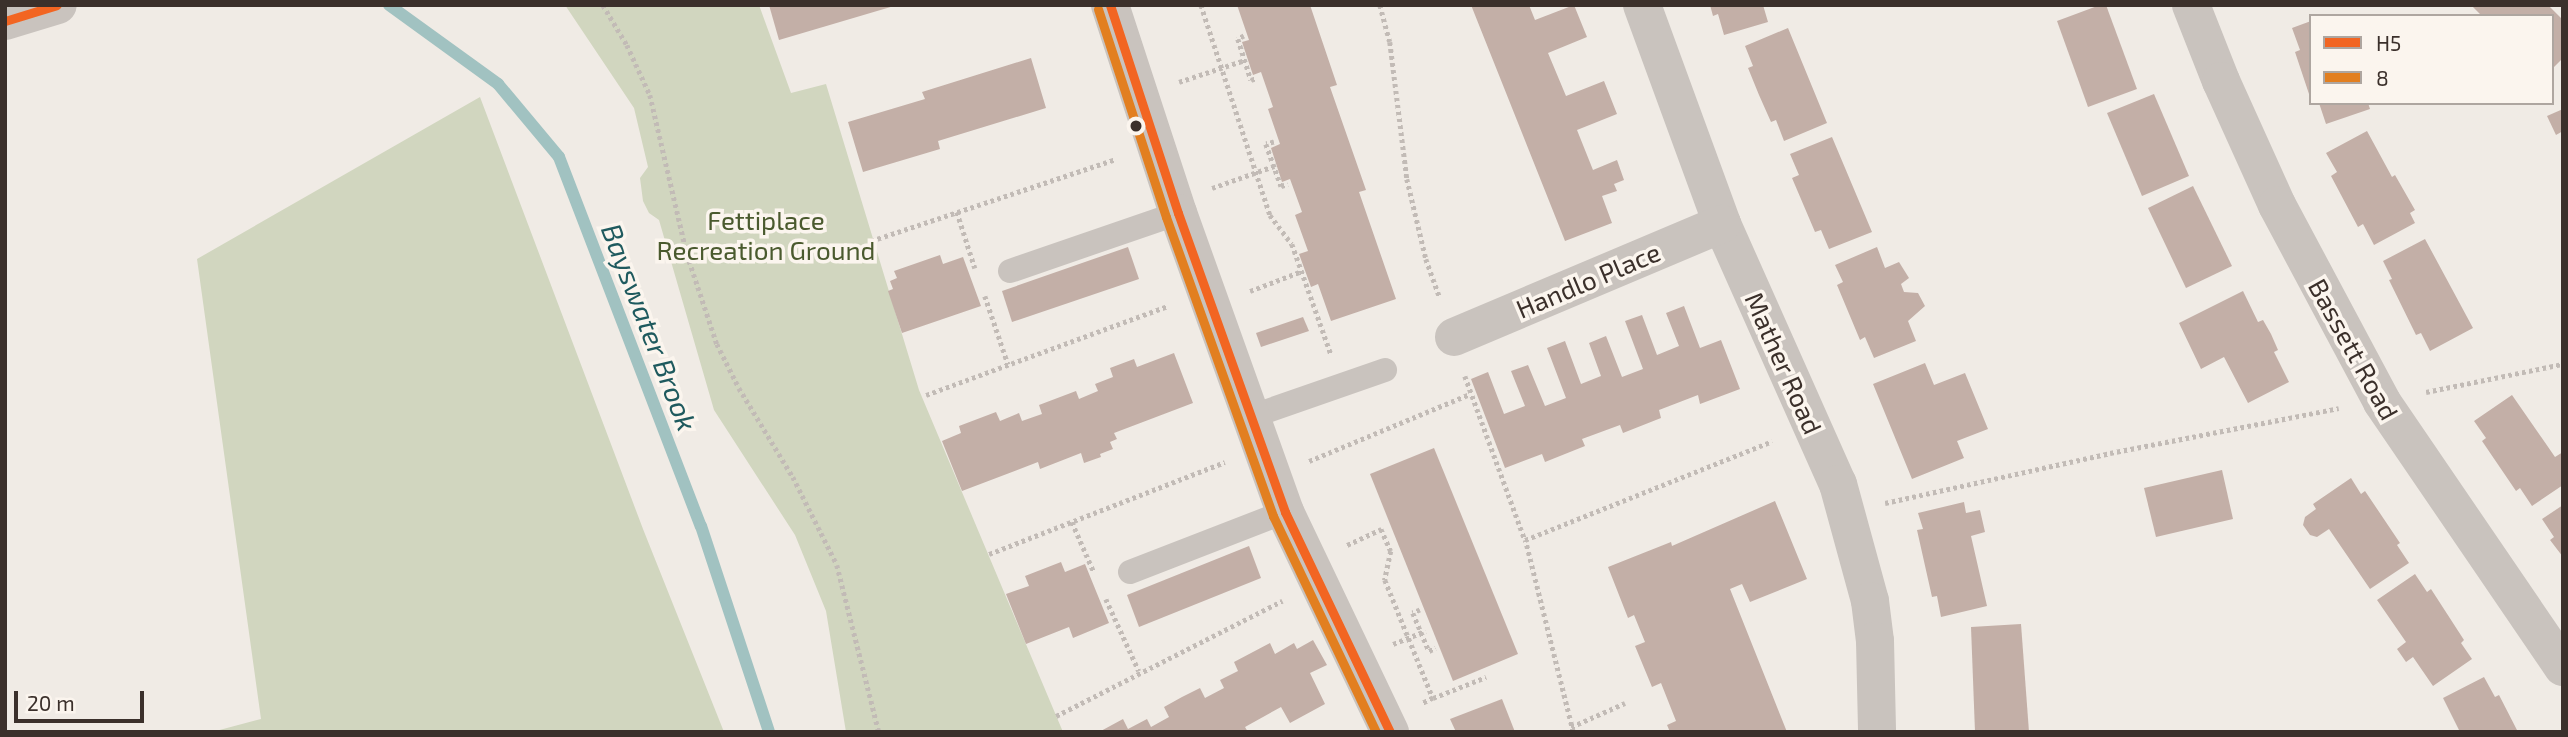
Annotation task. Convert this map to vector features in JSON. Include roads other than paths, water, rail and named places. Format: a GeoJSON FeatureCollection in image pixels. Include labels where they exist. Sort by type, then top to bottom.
{"type":"FeatureCollection","features":[{"type":"Feature","properties":{"kind":"street"},"geometry":{"type":"LineString","coordinates":[[5,21],[58,5]]}},
{"type":"Feature","properties":{"kind":"street"},"geometry":{"type":"LineString","coordinates":[[1110,5],[1208,299],[1285,512],[1386,726]]}},
{"type":"Feature","properties":{"kind":"street","name":"Mather Road"},"geometry":{"type":"LineString","coordinates":[[1642,5],[1722,225],[1812,425],[1847,515],[1870,601],[1875,641],[1877,732]]}},
{"type":"Feature","properties":{"kind":"street","name":"Bassett Road"},"geometry":{"type":"LineString","coordinates":[[2191,5],[2226,93],[2277,205],[2382,402],[2563,667]]}},
{"type":"Feature","properties":{"kind":"street","name":"Handlo Place"},"geometry":{"type":"LineString","coordinates":[[1454,337],[1722,225]]}},
{"type":"Feature","properties":{"kind":"lane"},"geometry":{"type":"LineString","coordinates":[[1010,271],[1176,206]]}},
{"type":"Feature","properties":{"kind":"lane"},"geometry":{"type":"LineString","coordinates":[[1261,447],[1342,385],[1385,370]]}},
{"type":"Feature","properties":{"kind":"lane"},"geometry":{"type":"LineString","coordinates":[[1130,572],[1285,512]]}},
{"type":"Feature","properties":{"kind":"waterway","name":"Bayswater Brook"},"geometry":{"type":"LineString","coordinates":[[389,5],[498,84],[559,157],[701,526],[769,732]]}},
{"type":"Feature","properties":{"kind":"park label","name":"Fettiplace Recreation Ground"},"geometry":{"type":"Point","coordinates":[766,235]}}]}
